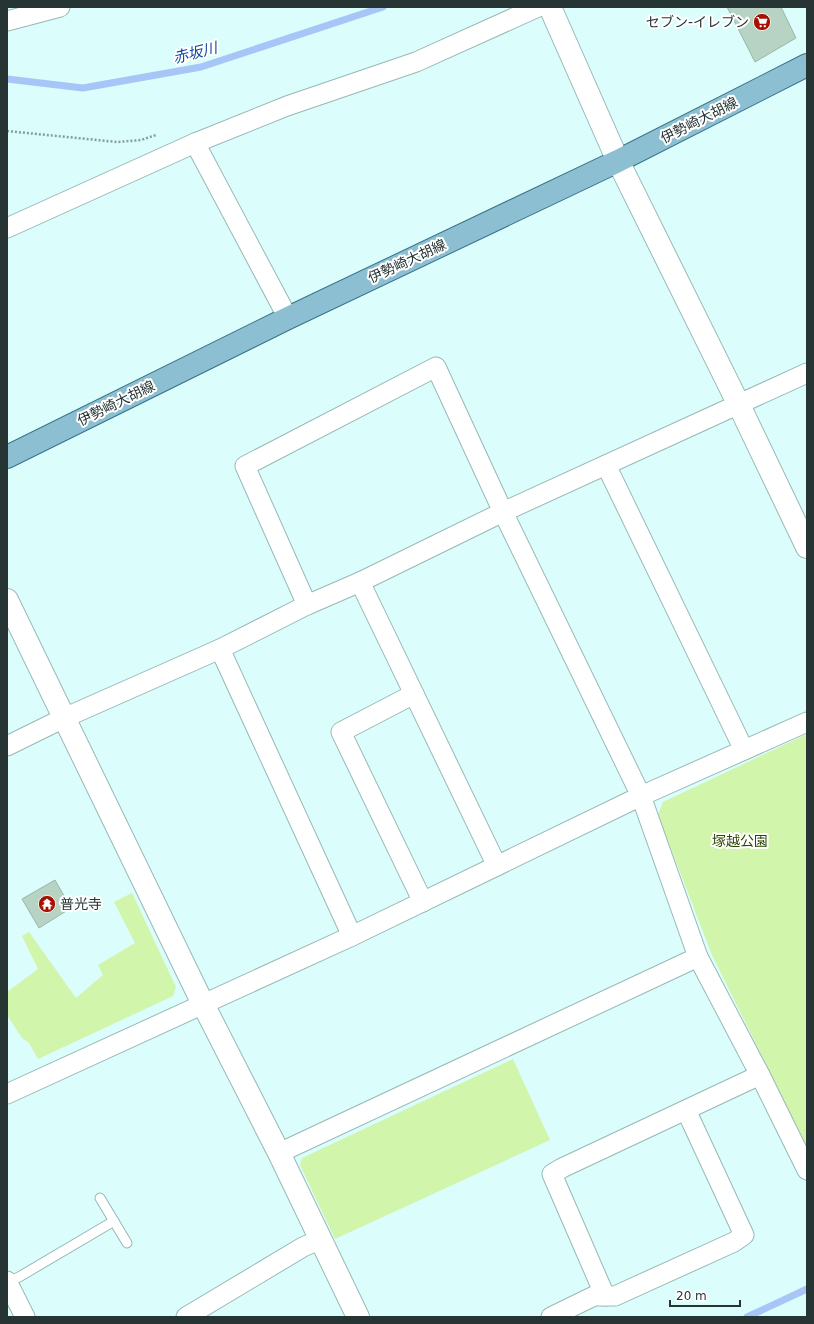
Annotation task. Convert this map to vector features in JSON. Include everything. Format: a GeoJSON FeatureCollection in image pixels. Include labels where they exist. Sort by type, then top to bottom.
{"type":"FeatureCollection","features":[{"type":"Feature","properties":{"kind":"main road","name":"伊勢崎大胡線"},"geometry":{"type":"LineString","coordinates":[[7,457],[288,318],[618,161],[807,64]]}},
{"type":"Feature","properties":{"kind":"street"},"geometry":{"type":"LineString","coordinates":[[7,21],[60,7]]}},
{"type":"Feature","properties":{"kind":"street"},"geometry":{"type":"LineString","coordinates":[[7,228],[195,143],[287,106],[416,62],[538,7]]}},
{"type":"Feature","properties":{"kind":"street"},"geometry":{"type":"LineString","coordinates":[[550,7],[618,161],[739,404],[807,547]]}},
{"type":"Feature","properties":{"kind":"street"},"geometry":{"type":"LineString","coordinates":[[195,143],[288,318]]}},
{"type":"Feature","properties":{"kind":"street"},"geometry":{"type":"LineString","coordinates":[[307,606],[245,466],[436,367],[503,512],[641,796],[698,956],[760,1075],[807,1170]]}},
{"type":"Feature","properties":{"kind":"street"},"geometry":{"type":"LineString","coordinates":[[7,746],[64,718],[220,649],[503,512],[807,374]]}},
{"type":"Feature","properties":{"kind":"street"},"geometry":{"type":"LineString","coordinates":[[606,465],[744,750]]}},
{"type":"Feature","properties":{"kind":"street"},"geometry":{"type":"LineString","coordinates":[[360,582],[497,866]]}},
{"type":"Feature","properties":{"kind":"street"},"geometry":{"type":"LineString","coordinates":[[7,600],[203,1004],[279,1153],[358,1317]]}},
{"type":"Feature","properties":{"kind":"street"},"geometry":{"type":"LineString","coordinates":[[220,649],[352,936]]}},
{"type":"Feature","properties":{"kind":"street"},"geometry":{"type":"LineString","coordinates":[[414,694],[341,732],[423,902]]}},
{"type":"Feature","properties":{"kind":"street"},"geometry":{"type":"LineString","coordinates":[[7,1094],[352,936],[641,796],[807,722]]}},
{"type":"Feature","properties":{"kind":"street"},"geometry":{"type":"LineString","coordinates":[[279,1153],[698,956]]}},
{"type":"Feature","properties":{"kind":"street"},"geometry":{"type":"LineString","coordinates":[[605,1296],[552,1174],[760,1075]]}},
{"type":"Feature","properties":{"kind":"street"},"geometry":{"type":"LineString","coordinates":[[551,1317],[594,1296],[615,1296],[734,1242],[744,1235],[686,1110]]}},
{"type":"Feature","properties":{"kind":"street"},"geometry":{"type":"LineString","coordinates":[[186,1317],[321,1238]]}},
{"type":"Feature","properties":{"kind":"street"},"geometry":{"type":"LineString","coordinates":[[7,1281],[25,1317]]}},
{"type":"Feature","properties":{"kind":"lane"},"geometry":{"type":"LineString","coordinates":[[100,1198],[127,1243]]}},
{"type":"Feature","properties":{"kind":"lane"},"geometry":{"type":"LineString","coordinates":[[7,1281],[19,1277],[114,1221]]}},
{"type":"Feature","properties":{"kind":"green space","name":"塚越公園"},"geometry":{"type":"Polygon","coordinates":[[[807,734],[807,1147],[712,955],[658,815],[663,802],[807,734]]]}},
{"type":"Feature","properties":{"kind":"green space"},"geometry":{"type":"Polygon","coordinates":[[[132,893],[176,987],[173,996],[38,1059],[29,1043],[22,1038],[7,1015],[7,992],[38,969],[22,936],[29,932],[76,998],[103,975],[98,965],[135,943],[114,902],[132,893]]]}},
{"type":"Feature","properties":{"kind":"green space"},"geometry":{"type":"Polygon","coordinates":[[[513,1059],[550,1140],[335,1239],[300,1165],[302,1158],[513,1059]]]}},
{"type":"Feature","properties":{"kind":"building","name":"セブン-イレブン"},"geometry":{"type":"Polygon","coordinates":[[[727,7],[781,7],[796,38],[755,62],[727,7]]]}},
{"type":"Feature","properties":{"kind":"building","name":"普光寺"},"geometry":{"type":"Polygon","coordinates":[[[55,880],[71,908],[39,928],[22,899],[55,880]]]}},
{"type":"Feature","properties":{"kind":"waterway","name":"赤坂川"},"geometry":{"type":"LineString","coordinates":[[7,79],[83,88],[201,67],[383,7]]}},
{"type":"Feature","properties":{"kind":"waterway"},"geometry":{"type":"LineString","coordinates":[[747,1317],[807,1289]]}},
{"type":"Feature","properties":{"kind":"place","name":"セブン-イレブン"},"geometry":{"type":"Point","coordinates":[762,22]}},
{"type":"Feature","properties":{"kind":"place","name":"普光寺"},"geometry":{"type":"Point","coordinates":[47,904]}}]}
